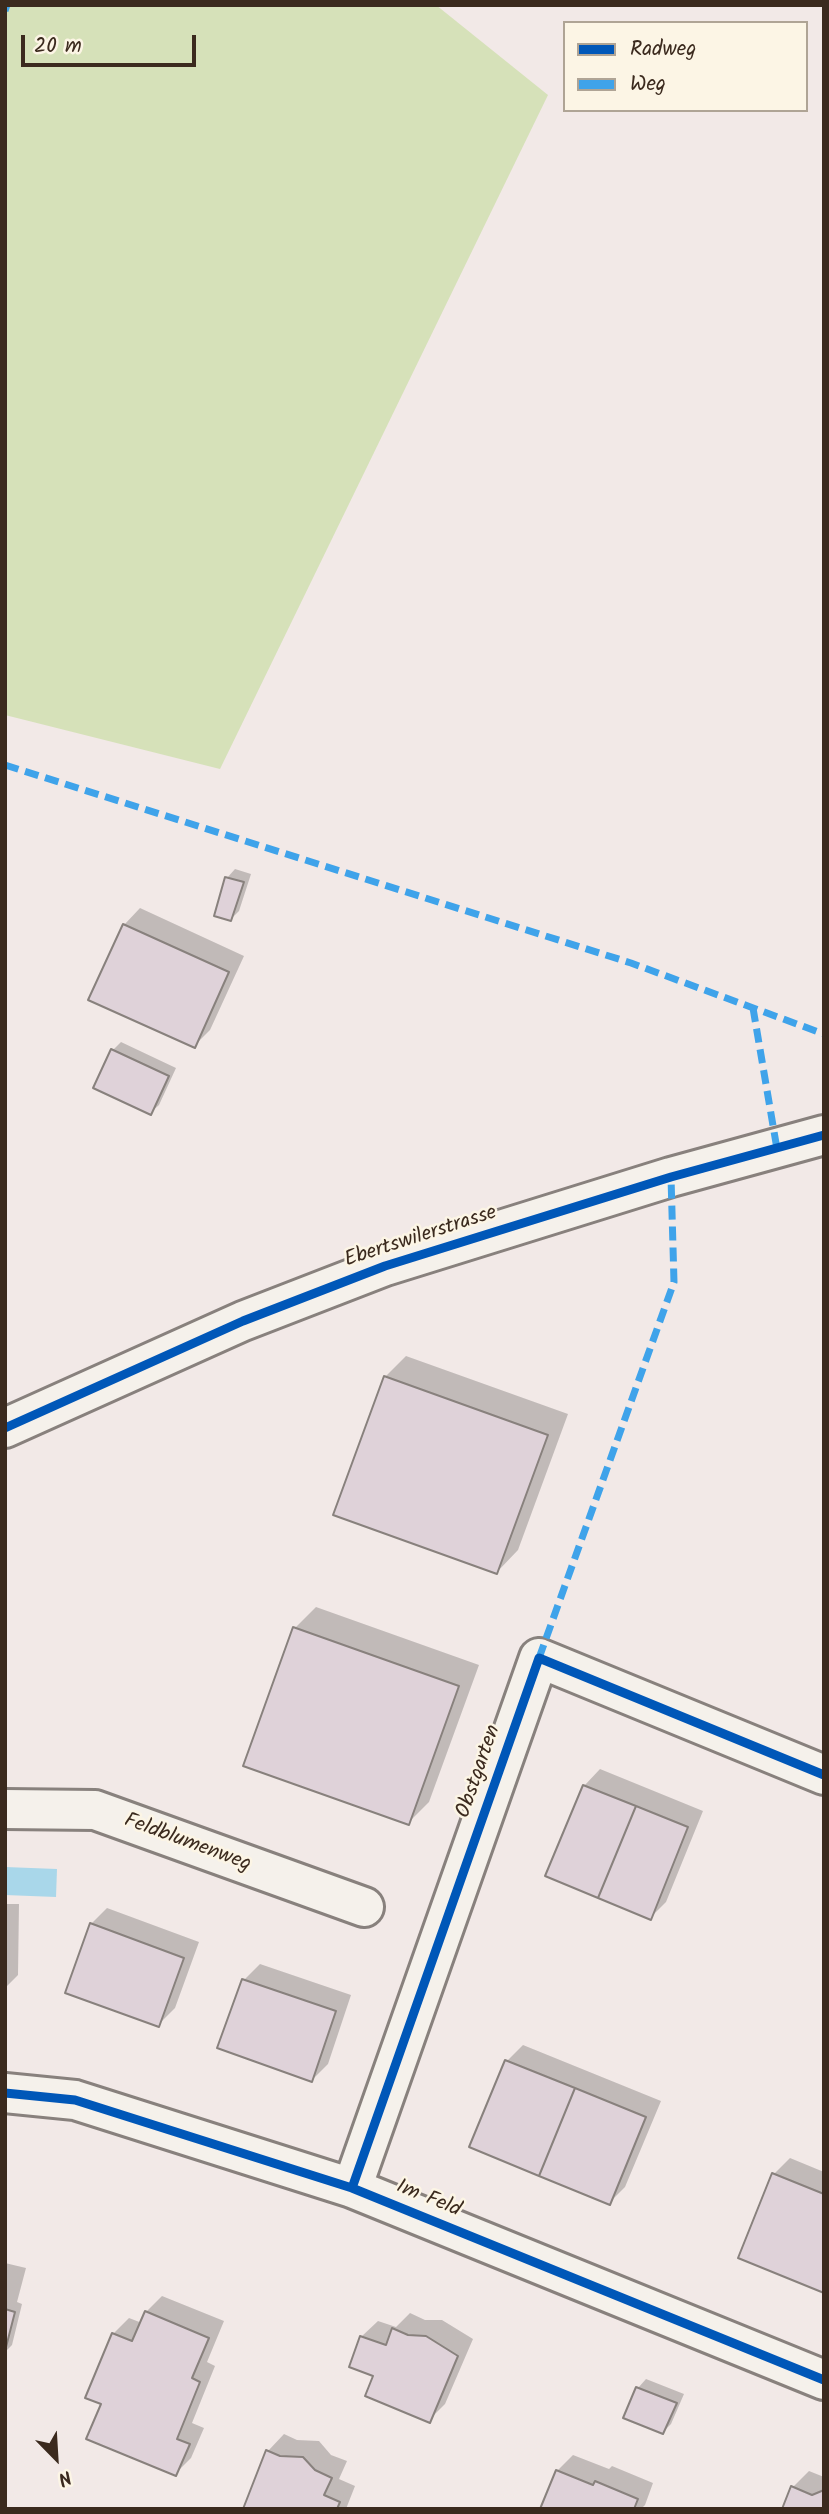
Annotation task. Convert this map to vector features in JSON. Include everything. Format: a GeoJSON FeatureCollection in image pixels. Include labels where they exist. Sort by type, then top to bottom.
{"type":"FeatureCollection","features":[{"type":"Feature","properties":{"kind":"street","name":"Ebertswilerstrasse"},"geometry":{"type":"LineString","coordinates":[[5,1428],[243,1321],[385,1266],[671,1177],[824,1135]]}},
{"type":"Feature","properties":{"kind":"street","name":"Obstgarten"},"geometry":{"type":"LineString","coordinates":[[352,2188],[539,1658],[824,1775]]}},
{"type":"Feature","properties":{"kind":"street","name":"Feldblumenweg"},"geometry":{"type":"LineString","coordinates":[[5,1809],[95,1810],[364,1908]]}},
{"type":"Feature","properties":{"kind":"street","name":"Im Feld"},"geometry":{"type":"LineString","coordinates":[[5,2093],[75,2100],[352,2188],[824,2380]]}},
{"type":"Feature","properties":{"kind":"green space"},"geometry":{"type":"Polygon","coordinates":[[[5,5],[436,5],[548,95],[220,769],[5,715],[5,5]]]}},
{"type":"Feature","properties":{"kind":"water"},"geometry":{"type":"Polygon","coordinates":[[[5,1867],[57,1869],[56,1897],[5,1895],[5,1867]]]}},
{"type":"Feature","properties":{"kind":"building"},"geometry":{"type":"Polygon","coordinates":[[[225,877],[244,882],[231,921],[214,916],[225,877]]]}},
{"type":"Feature","properties":{"kind":"building"},"geometry":{"type":"Polygon","coordinates":[[[123,924],[229,972],[195,1048],[88,1000],[123,924]]]}},
{"type":"Feature","properties":{"kind":"building"},"geometry":{"type":"Polygon","coordinates":[[[111,1049],[169,1076],[151,1115],[93,1088],[111,1049]]]}},
{"type":"Feature","properties":{"kind":"building"},"geometry":{"type":"Polygon","coordinates":[[[384,1376],[548,1435],[497,1574],[333,1515],[384,1376]]]}},
{"type":"Feature","properties":{"kind":"building"},"geometry":{"type":"Polygon","coordinates":[[[293,1627],[459,1686],[409,1825],[243,1766],[293,1627]]]}},
{"type":"Feature","properties":{"kind":"building"},"geometry":{"type":"Polygon","coordinates":[[[583,1785],[636,1806],[598,1898],[545,1876],[583,1785]]]}},
{"type":"Feature","properties":{"kind":"building"},"geometry":{"type":"Polygon","coordinates":[[[636,1806],[688,1827],[651,1920],[598,1898],[636,1806]]]}},
{"type":"Feature","properties":{"kind":"building"},"geometry":{"type":"Polygon","coordinates":[[[90,1923],[184,1958],[159,2027],[65,1993],[90,1923]]]}},
{"type":"Feature","properties":{"kind":"building"},"geometry":{"type":"Polygon","coordinates":[[[242,1979],[336,2011],[312,2082],[217,2048],[242,1979]]]}},
{"type":"Feature","properties":{"kind":"building"},"geometry":{"type":"Polygon","coordinates":[[[505,2060],[575,2088],[539,2176],[469,2147],[505,2060]]]}},
{"type":"Feature","properties":{"kind":"building"},"geometry":{"type":"Polygon","coordinates":[[[575,2088],[646,2117],[610,2205],[539,2176],[575,2088]]]}},
{"type":"Feature","properties":{"kind":"building"},"geometry":{"type":"Polygon","coordinates":[[[772,2173],[824,2194],[824,2293],[738,2258],[772,2173]]]}},
{"type":"Feature","properties":{"kind":"building"},"geometry":{"type":"Polygon","coordinates":[[[5,2309],[15,2312],[5,2351],[5,2309]]]}},
{"type":"Feature","properties":{"kind":"building"},"geometry":{"type":"Polygon","coordinates":[[[145,2311],[209,2338],[192,2378],[200,2382],[177,2439],[190,2444],[176,2476],[86,2439],[101,2404],[85,2398],[112,2333],[132,2341],[145,2311]]]}},
{"type":"Feature","properties":{"kind":"building"},"geometry":{"type":"Polygon","coordinates":[[[392,2328],[408,2335],[426,2336],[458,2356],[430,2423],[365,2396],[373,2376],[349,2367],[360,2336],[386,2345],[392,2328]]]}},
{"type":"Feature","properties":{"kind":"building"},"geometry":{"type":"Polygon","coordinates":[[[636,2387],[677,2403],[663,2434],[623,2418],[636,2387]]]}},
{"type":"Feature","properties":{"kind":"building"},"geometry":{"type":"Polygon","coordinates":[[[266,2450],[280,2456],[303,2457],[315,2470],[332,2478],[324,2495],[340,2502],[337,2509],[243,2509],[266,2450]]]}},
{"type":"Feature","properties":{"kind":"building"},"geometry":{"type":"Polygon","coordinates":[[[556,2470],[593,2485],[595,2481],[638,2499],[634,2509],[540,2509],[556,2470]]]}},
{"type":"Feature","properties":{"kind":"building"},"geometry":{"type":"Polygon","coordinates":[[[791,2486],[812,2495],[824,2490],[824,2509],[782,2509],[791,2486]]]}},
{"type":"Feature","properties":{"kind":"marked path"},"geometry":{"type":"LineString","coordinates":[[5,11],[7,5]]}},
{"type":"Feature","properties":{"kind":"marked path"},"geometry":{"type":"LineString","coordinates":[[5,765],[631,963],[824,1034]]}},
{"type":"Feature","properties":{"kind":"marked path"},"geometry":{"type":"LineString","coordinates":[[753,1008],[777,1149]]}},
{"type":"Feature","properties":{"kind":"marked path"},"geometry":{"type":"LineString","coordinates":[[539,1658],[674,1282],[671,1177]]}},
{"type":"Feature","properties":{"kind":"cycle path"},"geometry":{"type":"LineString","coordinates":[[5,1428],[243,1321],[385,1266],[671,1177],[824,1135]]}},
{"type":"Feature","properties":{"kind":"cycle path"},"geometry":{"type":"LineString","coordinates":[[352,2188],[539,1658],[824,1775]]}},
{"type":"Feature","properties":{"kind":"cycle path"},"geometry":{"type":"LineString","coordinates":[[5,2093],[75,2100],[352,2188],[824,2380]]}}]}
